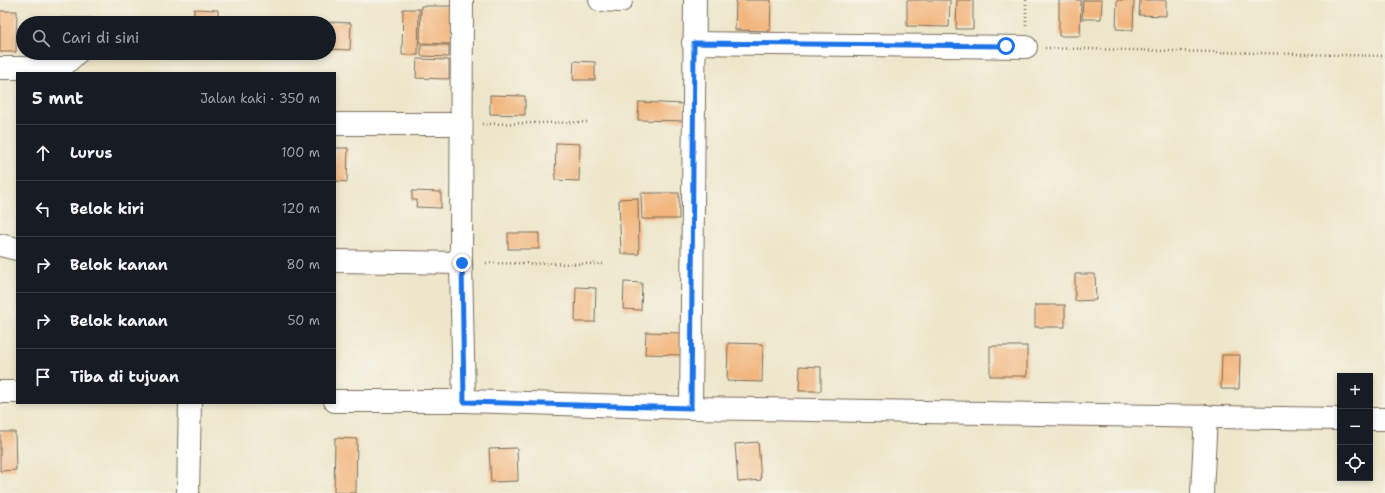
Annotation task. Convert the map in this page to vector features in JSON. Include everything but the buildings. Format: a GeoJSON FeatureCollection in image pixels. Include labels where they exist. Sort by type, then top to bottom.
{"type":"FeatureCollection","features":[{"type":"Feature","properties":{"kind":"street"},"geometry":{"type":"LineString","coordinates":[[462,0],[462,263],[464,402]]}},
{"type":"Feature","properties":{"kind":"street"},"geometry":{"type":"LineString","coordinates":[[600,0],[622,1]]}},
{"type":"Feature","properties":{"kind":"street"},"geometry":{"type":"LineString","coordinates":[[691,408],[695,0]]}},
{"type":"Feature","properties":{"kind":"street"},"geometry":{"type":"LineString","coordinates":[[694,43],[1026,47]]}},
{"type":"Feature","properties":{"kind":"street"},"geometry":{"type":"LineString","coordinates":[[0,68],[53,68],[65,64],[69,60]]}},
{"type":"Feature","properties":{"kind":"street"},"geometry":{"type":"LineString","coordinates":[[336,124],[462,124]]}},
{"type":"Feature","properties":{"kind":"street"},"geometry":{"type":"LineString","coordinates":[[0,245],[16,249]]}},
{"type":"Feature","properties":{"kind":"street"},"geometry":{"type":"LineString","coordinates":[[336,261],[462,263]]}},
{"type":"Feature","properties":{"kind":"street"},"geometry":{"type":"LineString","coordinates":[[0,392],[16,392]]}},
{"type":"Feature","properties":{"kind":"street"},"geometry":{"type":"LineString","coordinates":[[336,401],[464,402],[691,408],[1337,419]]}},
{"type":"Feature","properties":{"kind":"street"},"geometry":{"type":"LineString","coordinates":[[188,493],[190,404]]}},
{"type":"Feature","properties":{"kind":"street"},"geometry":{"type":"LineString","coordinates":[[1202,493],[1206,416]]}},
{"type":"Feature","properties":{"kind":"street"},"geometry":{"type":"LineString","coordinates":[[1373,419],[1385,419]]}},
{"type":"Feature","properties":{"kind":"path"},"geometry":{"type":"LineString","coordinates":[[1026,0],[1026,47],[1385,56]]}},
{"type":"Feature","properties":{"kind":"path"},"geometry":{"type":"LineString","coordinates":[[462,124],[590,122]]}},
{"type":"Feature","properties":{"kind":"path"},"geometry":{"type":"LineString","coordinates":[[462,263],[606,264]]}},
{"type":"Feature","properties":{"kind":"route"},"geometry":{"type":"LineString","coordinates":[[462,263],[464,402],[691,408],[694,43],[1006,46]]}}]}
